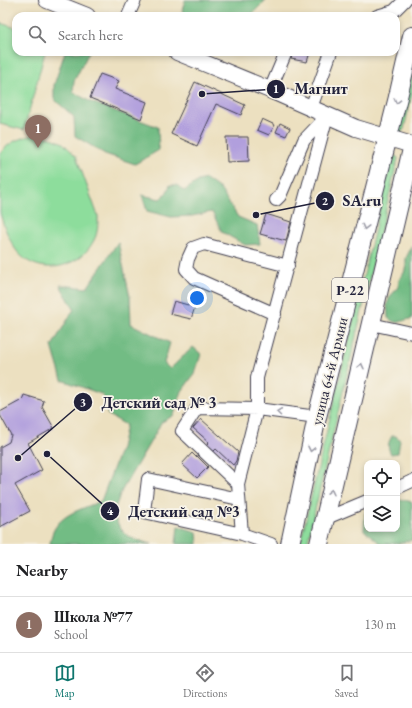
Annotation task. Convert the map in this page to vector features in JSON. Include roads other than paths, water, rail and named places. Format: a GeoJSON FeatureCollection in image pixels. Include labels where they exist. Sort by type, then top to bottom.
{"type":"FeatureCollection","features":[{"type":"Feature","properties":{"kind":"highway","name":"улица 64-й Армии"},"geometry":{"type":"LineString","coordinates":[[290,544],[318,417],[412,36]]}},
{"type":"Feature","properties":{"kind":"highway","name":"улица 64-й Армии"},"geometry":{"type":"LineString","coordinates":[[319,544],[412,149]]}},
{"type":"Feature","properties":{"kind":"main road"},"geometry":{"type":"LineString","coordinates":[[47,0],[77,12]]}},
{"type":"Feature","properties":{"kind":"main road"},"geometry":{"type":"LineString","coordinates":[[187,56],[270,90],[356,128],[412,145]]}},
{"type":"Feature","properties":{"kind":"street"},"geometry":{"type":"LineString","coordinates":[[130,12],[135,0]]}},
{"type":"Feature","properties":{"kind":"street"},"geometry":{"type":"LineString","coordinates":[[391,12],[394,11],[405,0]]}},
{"type":"Feature","properties":{"kind":"street"},"geometry":{"type":"LineString","coordinates":[[270,90],[284,56]]}},
{"type":"Feature","properties":{"kind":"street"},"geometry":{"type":"LineString","coordinates":[[311,108],[330,56]]}},
{"type":"Feature","properties":{"kind":"street"},"geometry":{"type":"LineString","coordinates":[[276,200],[280,196],[304,140],[327,116]]}},
{"type":"Feature","properties":{"kind":"street"},"geometry":{"type":"LineString","coordinates":[[242,534],[238,484],[257,410],[257,378],[327,116]]}},
{"type":"Feature","properties":{"kind":"street"},"geometry":{"type":"LineString","coordinates":[[275,314],[194,278],[186,269],[188,259],[193,248],[204,244],[288,266]]}},
{"type":"Feature","properties":{"kind":"street"},"geometry":{"type":"LineString","coordinates":[[371,324],[412,333]]}},
{"type":"Feature","properties":{"kind":"street"},"geometry":{"type":"LineString","coordinates":[[238,484],[182,431],[197,408],[257,410],[318,417]]}},
{"type":"Feature","properties":{"kind":"street"},"geometry":{"type":"LineString","coordinates":[[239,498],[148,480],[144,512],[242,534],[271,544]]}},
{"type":"Feature","properties":{"kind":"street"},"geometry":{"type":"LineString","coordinates":[[400,487],[412,481]]}},
{"type":"Feature","properties":{"kind":"street"},"geometry":{"type":"LineString","coordinates":[[324,519],[364,502]]}},
{"type":"Feature","properties":{"kind":"place","name":"Магнит"},"geometry":{"type":"Point","coordinates":[202,94]}},
{"type":"Feature","properties":{"kind":"place","name":"Школа №77"},"geometry":{"type":"Point","coordinates":[38,148]}},
{"type":"Feature","properties":{"kind":"place","name":"SA.ru"},"geometry":{"type":"Point","coordinates":[256,215]}},
{"type":"Feature","properties":{"kind":"place","name":"Детский сад №3"},"geometry":{"type":"Point","coordinates":[47,454]}},
{"type":"Feature","properties":{"kind":"place","name":"Детский сад № 3"},"geometry":{"type":"Point","coordinates":[18,458]}}]}
